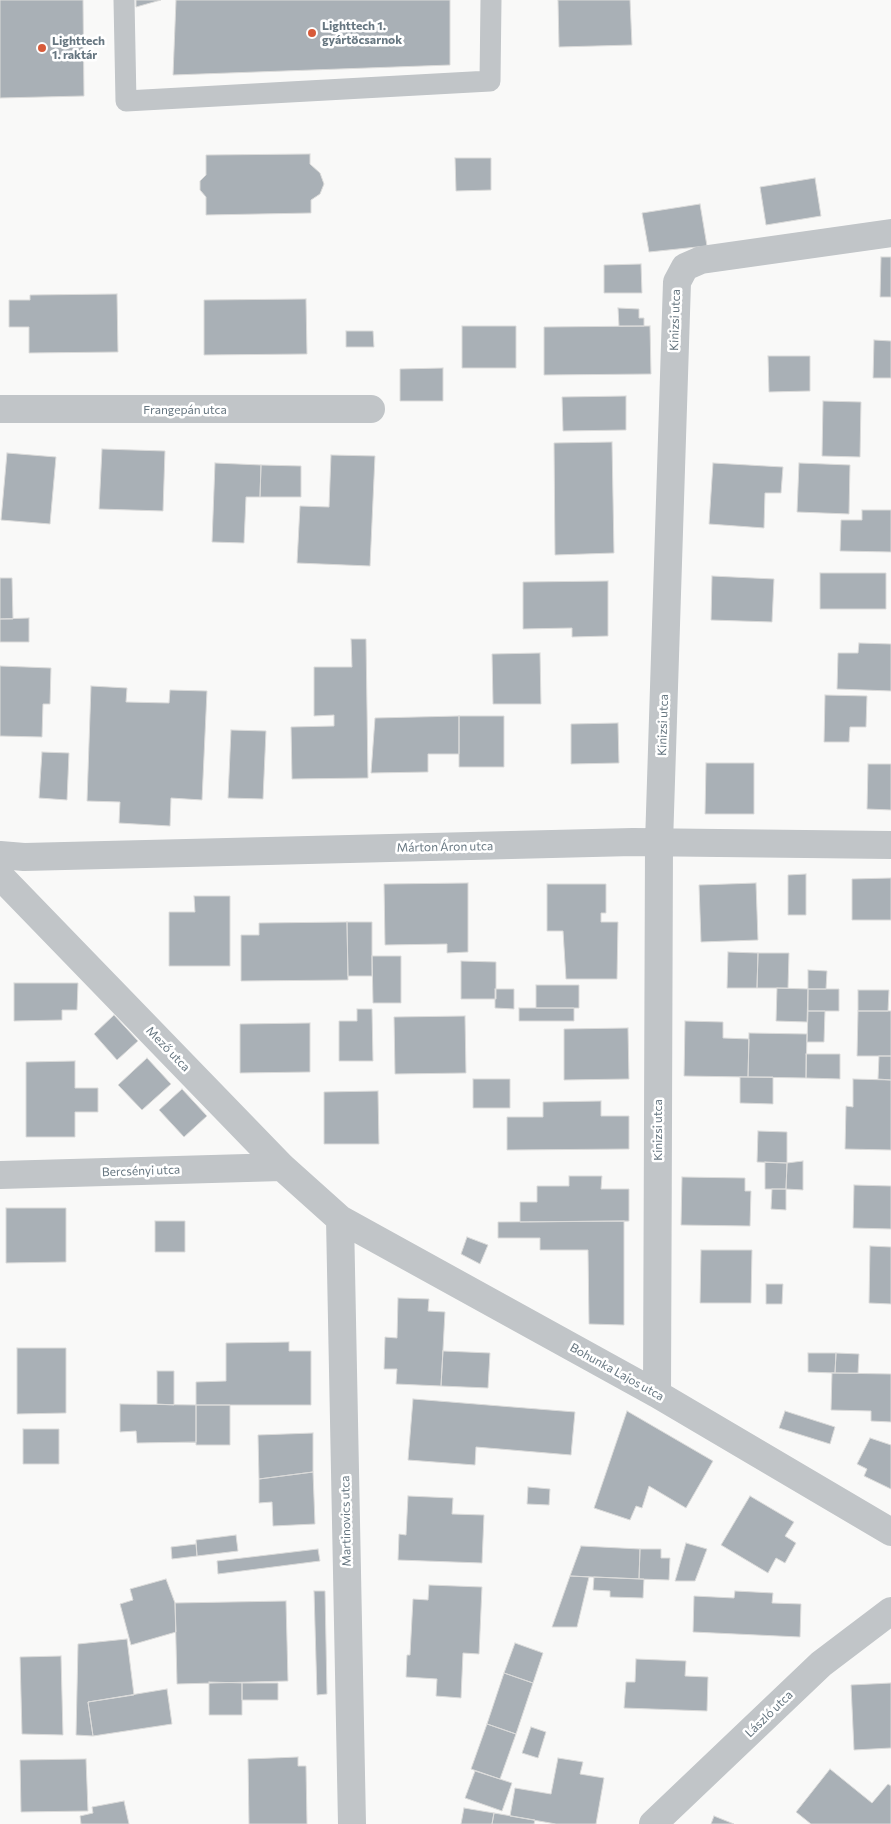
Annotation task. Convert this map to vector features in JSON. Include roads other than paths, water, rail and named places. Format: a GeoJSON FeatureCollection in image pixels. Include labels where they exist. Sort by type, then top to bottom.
{"type":"FeatureCollection","features":[{"type":"Feature","properties":{"kind":"street","name":"Kinizsi utca"},"geometry":{"type":"LineString","coordinates":[[657,1394],[659,843],[676,282],[685,267],[701,260],[891,233]]}},
{"type":"Feature","properties":{"kind":"street","name":"Frangepán utca"},"geometry":{"type":"LineString","coordinates":[[0,409],[371,409]]}},
{"type":"Feature","properties":{"kind":"street","name":"Márton Áron utca"},"geometry":{"type":"LineString","coordinates":[[0,855],[24,857],[659,843],[891,845]]}},
{"type":"Feature","properties":{"kind":"street","name":"Mező utca"},"geometry":{"type":"LineString","coordinates":[[0,876],[282,1167],[340,1219]]}},
{"type":"Feature","properties":{"kind":"street","name":"Bercsényi utca"},"geometry":{"type":"LineString","coordinates":[[0,1175],[282,1167]]}},
{"type":"Feature","properties":{"kind":"street","name":"Bohunka Lajos utca"},"geometry":{"type":"LineString","coordinates":[[340,1219],[657,1394],[891,1532]]}},
{"type":"Feature","properties":{"kind":"street","name":"Martinovics utca"},"geometry":{"type":"LineString","coordinates":[[340,1219],[352,1824]]}},
{"type":"Feature","properties":{"kind":"street","name":"László utca"},"geometry":{"type":"LineString","coordinates":[[653,1824],[821,1664],[891,1611]]}},
{"type":"Feature","properties":{"kind":"lane"},"geometry":{"type":"LineString","coordinates":[[124,0],[126,101],[490,81],[491,0]]}},
{"type":"Feature","properties":{"kind":"place","name":"Lighttech 1. gyártöcsarnok"},"geometry":{"type":"Point","coordinates":[312,33]}},
{"type":"Feature","properties":{"kind":"place","name":"Lighttech 1. raktár"},"geometry":{"type":"Point","coordinates":[42,48]}}]}
